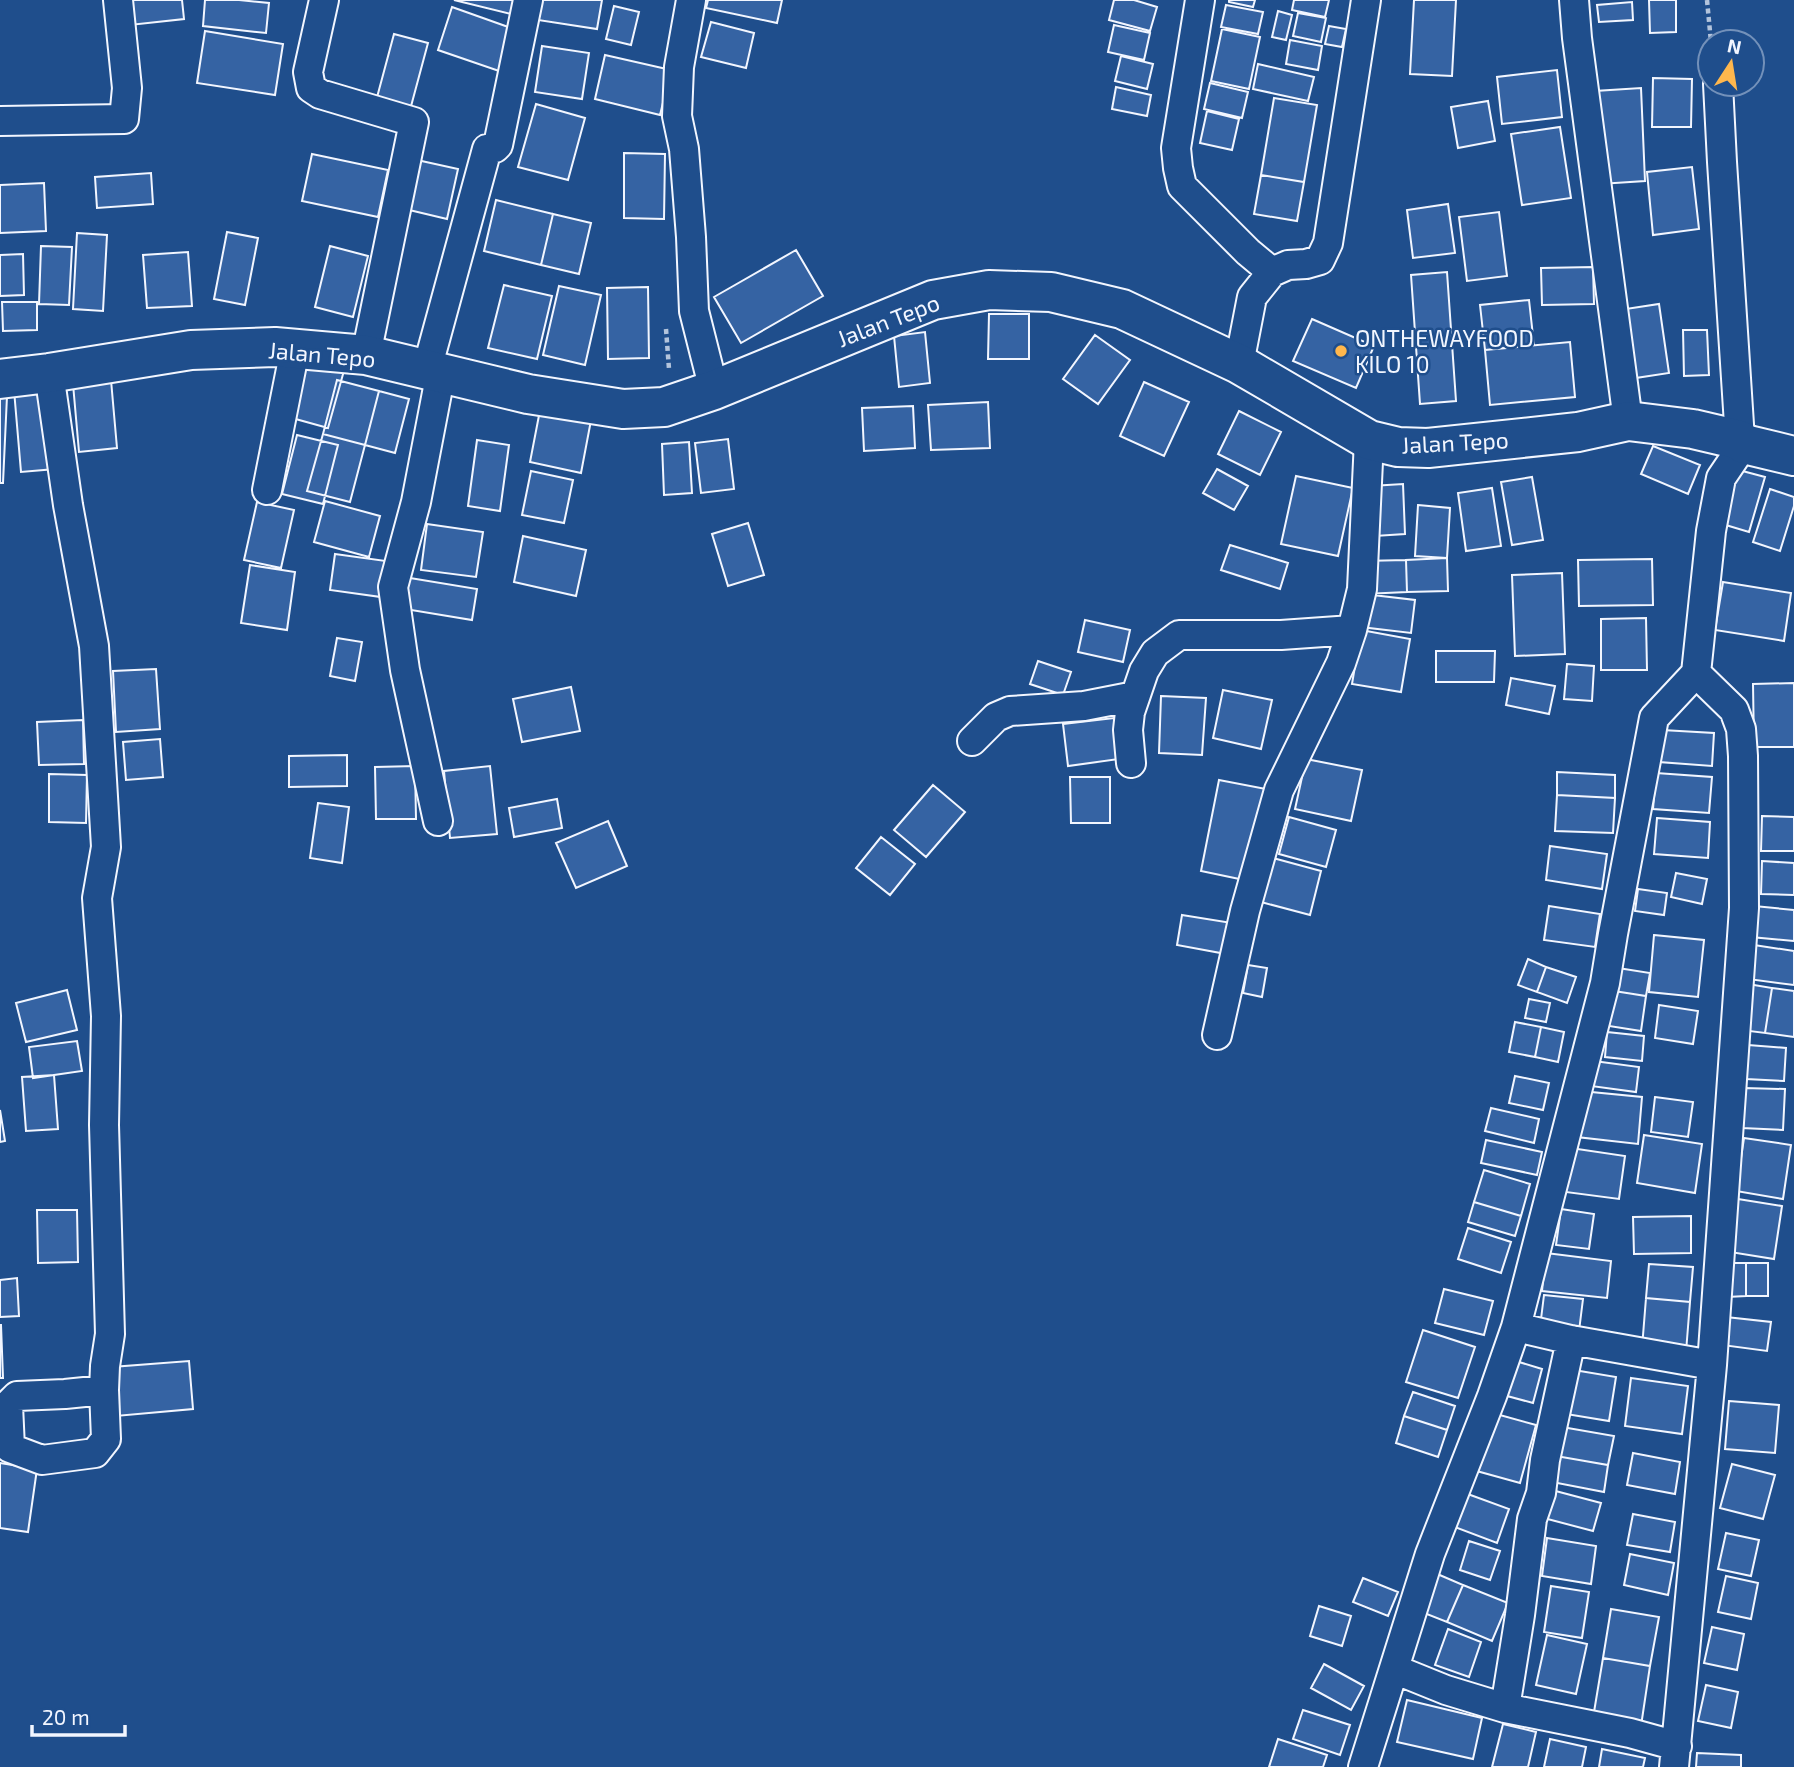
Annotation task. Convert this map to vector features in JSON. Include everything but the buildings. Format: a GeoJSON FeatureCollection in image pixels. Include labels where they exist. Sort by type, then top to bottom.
{"type":"FeatureCollection","features":[{"type":"Feature","properties":{"kind":"street"},"geometry":{"type":"LineString","coordinates":[[0,121],[124,119],[127,88],[118,0]]}},
{"type":"Feature","properties":{"kind":"street"},"geometry":{"type":"LineString","coordinates":[[324,0],[308,72],[311,88],[320,94],[414,122],[366,355]]}},
{"type":"Feature","properties":{"kind":"street"},"geometry":{"type":"LineString","coordinates":[[438,821],[405,670],[393,587],[416,502],[434,370],[487,149],[498,145],[528,0]]}},
{"type":"Feature","properties":{"kind":"street"},"geometry":{"type":"LineString","coordinates":[[691,0],[679,67],[677,116],[684,149],[694,311],[714,390]]}},
{"type":"Feature","properties":{"kind":"street"},"geometry":{"type":"LineString","coordinates":[[1200,0],[1176,148],[1182,186],[1248,252],[1272,272]]}},
{"type":"Feature","properties":{"kind":"street"},"geometry":{"type":"LineString","coordinates":[[1239,364],[1252,297],[1272,272],[1288,265],[1320,260],[1328,243],[1366,0]]}},
{"type":"Feature","properties":{"kind":"street"},"geometry":{"type":"LineString","coordinates":[[1574,0],[1628,421]]}},
{"type":"Feature","properties":{"kind":"street"},"geometry":{"type":"LineString","coordinates":[[1363,1767],[1430,1554],[1516,1328],[1605,983],[1654,718],[1696,673],[1711,531],[1721,478],[1742,442],[1719,98]]}},
{"type":"Feature","properties":{"kind":"street","name":"Jalan Tepo"},"geometry":{"type":"LineString","coordinates":[[0,379],[191,350],[275,347],[366,355],[528,394],[623,409],[664,407],[714,390],[933,300],[989,290],[1051,292],[1122,309],[1239,364],[1369,440],[1398,447],[1428,449],[1578,432],[1628,421],[1693,429],[1794,456]]}},
{"type":"Feature","properties":{"kind":"street"},"geometry":{"type":"LineString","coordinates":[[267,490],[295,349]]}},
{"type":"Feature","properties":{"kind":"street"},"geometry":{"type":"LineString","coordinates":[[49,373],[68,505],[94,646],[106,847],[97,898],[106,1016],[104,1125],[110,1334],[104,1390]]}},
{"type":"Feature","properties":{"kind":"street"},"geometry":{"type":"LineString","coordinates":[[1217,1035],[1245,911],[1279,790],[1341,663],[1352,630],[1362,589],[1369,440]]}},
{"type":"Feature","properties":{"kind":"street"},"geometry":{"type":"LineString","coordinates":[[1130,763],[1130,712],[1144,671],[1155,653],[1179,635],[1281,635],[1352,630]]}},
{"type":"Feature","properties":{"kind":"street"},"geometry":{"type":"LineString","coordinates":[[1394,1669],[1446,1690],[1505,1708],[1630,1733],[1675,1757],[1712,1365],[1744,908],[1741,729],[1734,710],[1696,673]]}},
{"type":"Feature","properties":{"kind":"street"},"geometry":{"type":"LineString","coordinates":[[972,741],[996,718],[1010,711],[1084,706],[1135,696]]}},
{"type":"Feature","properties":{"kind":"street"},"geometry":{"type":"LineString","coordinates":[[1516,1328],[1712,1365]]}},
{"type":"Feature","properties":{"kind":"street"},"geometry":{"type":"LineString","coordinates":[[1505,1708],[1532,1519],[1541,1493],[1545,1460],[1571,1340]]}},
{"type":"Feature","properties":{"kind":"path"},"geometry":{"type":"LineString","coordinates":[[1707,0],[1710,28]]}},
{"type":"Feature","properties":{"kind":"path"},"geometry":{"type":"LineString","coordinates":[[666,328],[672,405]]}},
{"type":"Feature","properties":{"kind":"place","name":"ONTHEWAYFOOD KILO 10"},"geometry":{"type":"Point","coordinates":[1341,351]}}]}
